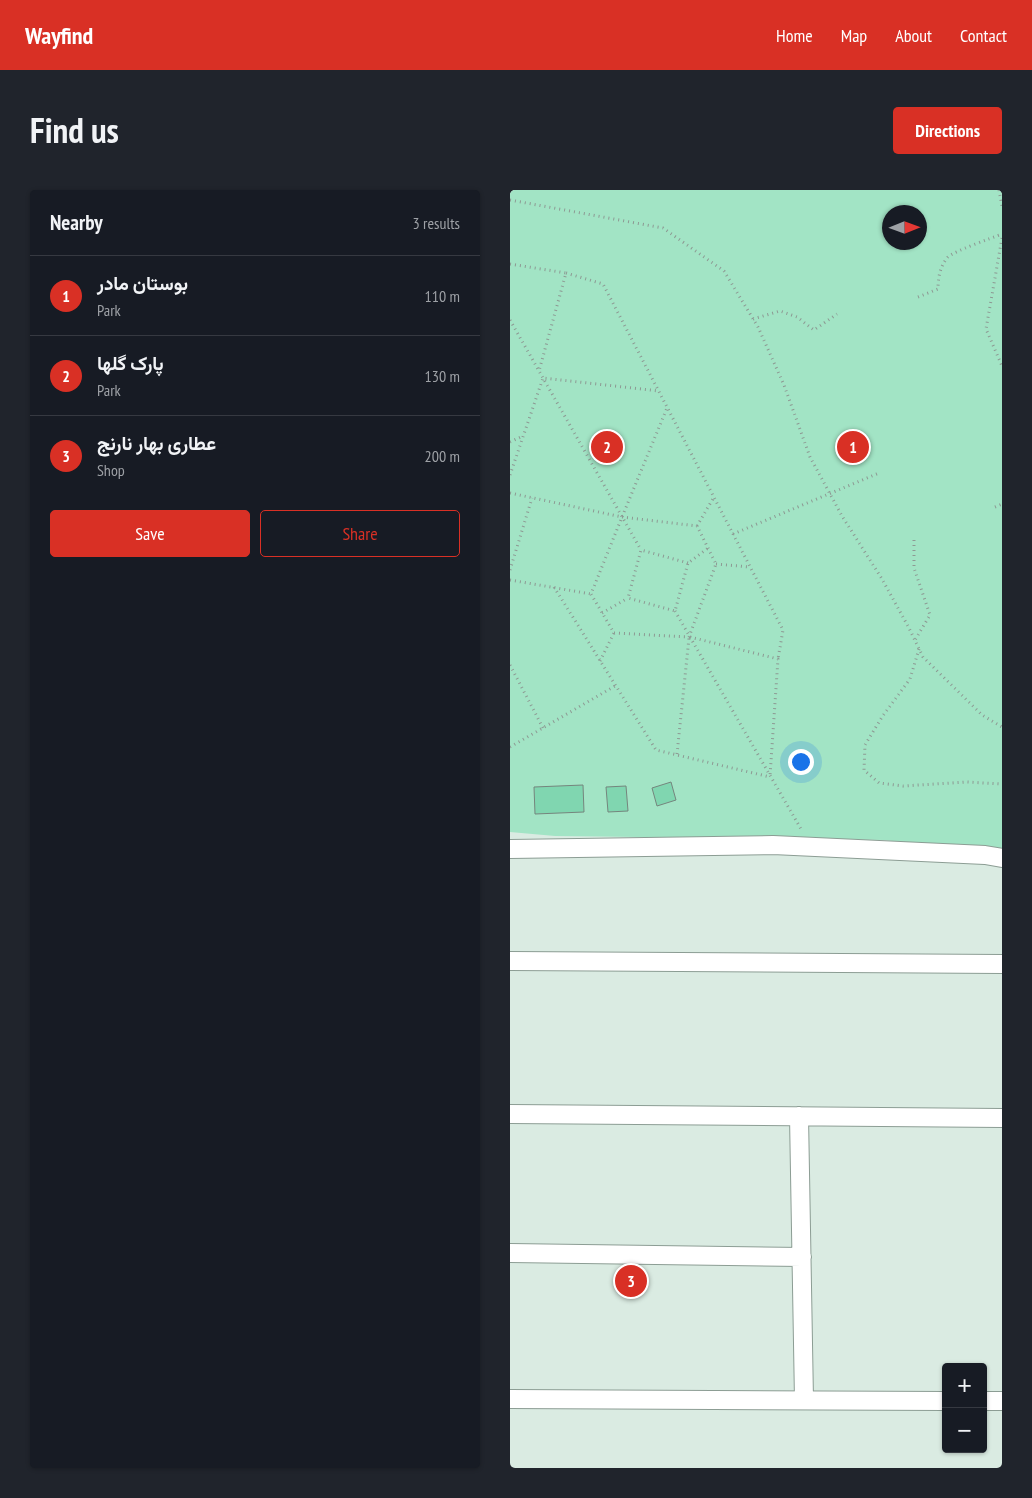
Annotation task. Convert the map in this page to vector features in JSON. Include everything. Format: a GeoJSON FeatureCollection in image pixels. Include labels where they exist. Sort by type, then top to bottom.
{"type":"FeatureCollection","features":[{"type":"Feature","properties":{"kind":"street"},"geometry":{"type":"LineString","coordinates":[[510,849],[773,845],[986,855],[1002,858]]}},
{"type":"Feature","properties":{"kind":"street"},"geometry":{"type":"LineString","coordinates":[[510,961],[1002,964]]}},
{"type":"Feature","properties":{"kind":"street"},"geometry":{"type":"LineString","coordinates":[[510,1114],[1002,1118]]}},
{"type":"Feature","properties":{"kind":"street"},"geometry":{"type":"LineString","coordinates":[[800,1116],[804,1400]]}},
{"type":"Feature","properties":{"kind":"street"},"geometry":{"type":"LineString","coordinates":[[510,1254],[802,1257]]}},
{"type":"Feature","properties":{"kind":"street"},"geometry":{"type":"LineString","coordinates":[[510,1399],[942,1401]]}},
{"type":"Feature","properties":{"kind":"street"},"geometry":{"type":"LineString","coordinates":[[987,1401],[1002,1402]]}},
{"type":"Feature","properties":{"kind":"path"},"geometry":{"type":"LineString","coordinates":[[999,190],[1002,206]]}},
{"type":"Feature","properties":{"kind":"path"},"geometry":{"type":"LineString","coordinates":[[510,200],[662,228],[724,271],[753,319],[784,385],[810,457],[842,516],[882,579],[923,657],[982,715],[1002,727]]}},
{"type":"Feature","properties":{"kind":"path"},"geometry":{"type":"LineString","coordinates":[[918,297],[938,289],[938,279],[943,264],[950,255],[1002,234]]}},
{"type":"Feature","properties":{"kind":"path"},"geometry":{"type":"LineString","coordinates":[[1002,238],[986,329],[1002,366]]}},
{"type":"Feature","properties":{"kind":"path"},"geometry":{"type":"LineString","coordinates":[[510,264],[566,273],[603,284],[783,630],[778,659],[770,777]]}},
{"type":"Feature","properties":{"kind":"path"},"geometry":{"type":"LineString","coordinates":[[539,371],[566,273]]}},
{"type":"Feature","properties":{"kind":"path"},"geometry":{"type":"LineString","coordinates":[[753,319],[780,311],[797,318],[814,330],[837,314]]}},
{"type":"Feature","properties":{"kind":"path"},"geometry":{"type":"LineString","coordinates":[[510,320],[640,550],[628,598],[602,614]]}},
{"type":"Feature","properties":{"kind":"path"},"geometry":{"type":"LineString","coordinates":[[543,378],[659,391]]}},
{"type":"Feature","properties":{"kind":"path"},"geometry":{"type":"LineString","coordinates":[[510,475],[543,378]]}},
{"type":"Feature","properties":{"kind":"path"},"geometry":{"type":"LineString","coordinates":[[590,594],[668,408]]}},
{"type":"Feature","properties":{"kind":"path"},"geometry":{"type":"LineString","coordinates":[[510,442],[524,436]]}},
{"type":"Feature","properties":{"kind":"path"},"geometry":{"type":"LineString","coordinates":[[733,534],[879,473]]}},
{"type":"Feature","properties":{"kind":"path"},"geometry":{"type":"LineString","coordinates":[[510,493],[622,517],[697,526]]}},
{"type":"Feature","properties":{"kind":"path"},"geometry":{"type":"LineString","coordinates":[[697,526],[714,497]]}},
{"type":"Feature","properties":{"kind":"path"},"geometry":{"type":"LineString","coordinates":[[510,570],[532,498]]}},
{"type":"Feature","properties":{"kind":"path"},"geometry":{"type":"LineString","coordinates":[[996,507],[1002,504]]}},
{"type":"Feature","properties":{"kind":"path"},"geometry":{"type":"LineString","coordinates":[[677,754],[690,637],[716,564],[697,526]]}},
{"type":"Feature","properties":{"kind":"path"},"geometry":{"type":"LineString","coordinates":[[914,540],[914,568],[930,615],[915,640]]}},
{"type":"Feature","properties":{"kind":"path"},"geometry":{"type":"LineString","coordinates":[[675,611],[688,563],[708,548]]}},
{"type":"Feature","properties":{"kind":"path"},"geometry":{"type":"LineString","coordinates":[[640,550],[688,563]]}},
{"type":"Feature","properties":{"kind":"path"},"geometry":{"type":"LineString","coordinates":[[716,564],[750,567]]}},
{"type":"Feature","properties":{"kind":"path"},"geometry":{"type":"LineString","coordinates":[[510,580],[590,594],[614,633]]}},
{"type":"Feature","properties":{"kind":"path"},"geometry":{"type":"LineString","coordinates":[[554,587],[656,750],[770,777]]}},
{"type":"Feature","properties":{"kind":"path"},"geometry":{"type":"LineString","coordinates":[[628,598],[675,611],[802,831]]}},
{"type":"Feature","properties":{"kind":"path"},"geometry":{"type":"LineString","coordinates":[[614,633],[690,637],[778,659]]}},
{"type":"Feature","properties":{"kind":"path"},"geometry":{"type":"LineString","coordinates":[[600,661],[614,633]]}},
{"type":"Feature","properties":{"kind":"path"},"geometry":{"type":"LineString","coordinates":[[919,648],[910,679],[882,717],[865,745],[864,770],[880,782],[903,786],[967,782],[1002,784]]}},
{"type":"Feature","properties":{"kind":"path"},"geometry":{"type":"LineString","coordinates":[[510,665],[543,728]]}},
{"type":"Feature","properties":{"kind":"path"},"geometry":{"type":"LineString","coordinates":[[510,747],[615,686]]}},
{"type":"Feature","properties":{"kind":"green space"},"geometry":{"type":"Polygon","coordinates":[[[510,190],[1002,190],[1002,855],[884,840],[555,836],[510,832],[510,190]]]}},
{"type":"Feature","properties":{"kind":"building"},"geometry":{"type":"Polygon","coordinates":[[[671,782],[676,800],[657,806],[652,788],[671,782]]]}},
{"type":"Feature","properties":{"kind":"building"},"geometry":{"type":"Polygon","coordinates":[[[583,785],[584,812],[535,814],[534,787],[583,785]]]}},
{"type":"Feature","properties":{"kind":"building"},"geometry":{"type":"Polygon","coordinates":[[[626,786],[628,811],[608,812],[606,787],[626,786]]]}},
{"type":"Feature","properties":{"kind":"place","name":"پارک گلها"},"geometry":{"type":"Point","coordinates":[607,447]}},
{"type":"Feature","properties":{"kind":"place","name":"بوستان مادر"},"geometry":{"type":"Point","coordinates":[853,447]}},
{"type":"Feature","properties":{"kind":"place","name":"عطاری بهار نارنج"},"geometry":{"type":"Point","coordinates":[631,1281]}}]}
